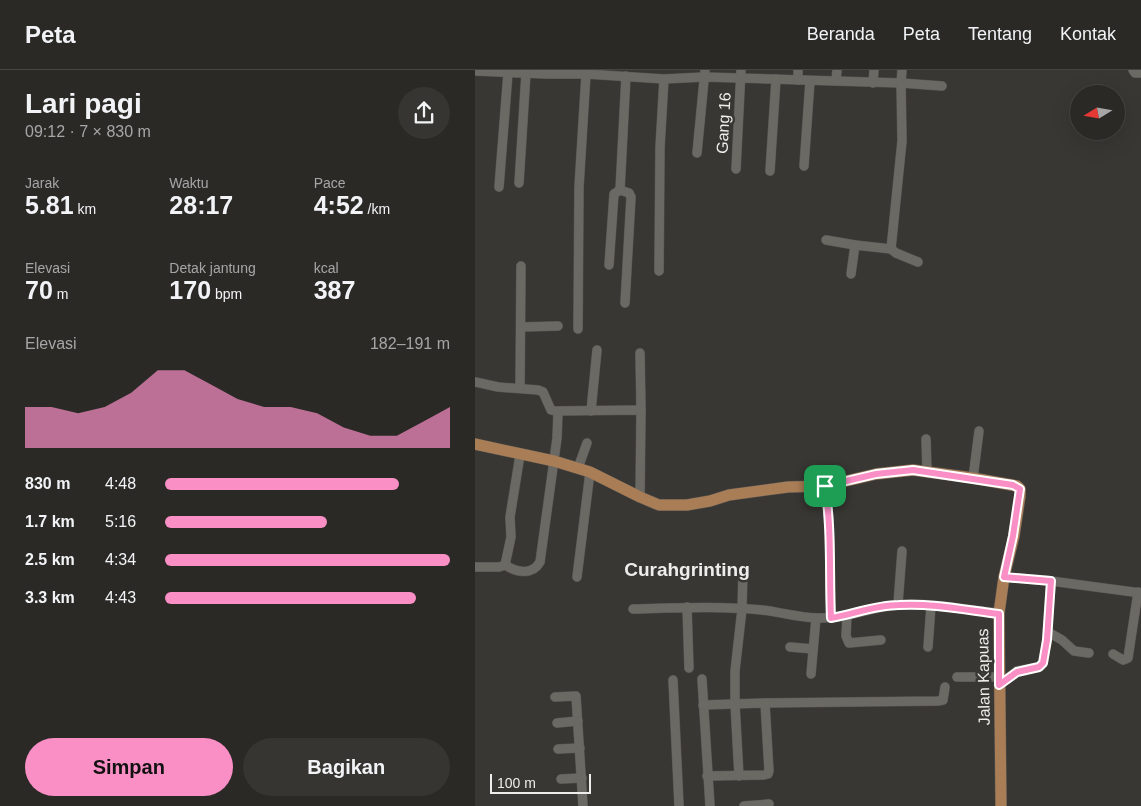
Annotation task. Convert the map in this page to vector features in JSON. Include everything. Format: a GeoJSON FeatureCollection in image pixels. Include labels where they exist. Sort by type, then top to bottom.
{"type":"FeatureCollection","features":[{"type":"Feature","properties":{"kind":"main road"},"geometry":{"type":"LineString","coordinates":[[475,444],[578,468],[659,505],[687,505],[729,495],[774,488],[825,486],[876,474],[913,470],[973,478]]}},
{"type":"Feature","properties":{"kind":"main road","name":"Jalan Kapuas"},"geometry":{"type":"LineString","coordinates":[[973,478],[1013,485],[1020,489],[1007,578],[999,614],[1002,680],[1001,806]]}},
{"type":"Feature","properties":{"kind":"street"},"geometry":{"type":"LineString","coordinates":[[798,70],[798,80]]}},
{"type":"Feature","properties":{"kind":"street"},"geometry":{"type":"LineString","coordinates":[[836,82],[837,70]]}},
{"type":"Feature","properties":{"kind":"street"},"geometry":{"type":"LineString","coordinates":[[873,83],[874,70]]}},
{"type":"Feature","properties":{"kind":"street"},"geometry":{"type":"LineString","coordinates":[[891,249],[902,141],[902,70]]}},
{"type":"Feature","properties":{"kind":"street"},"geometry":{"type":"LineString","coordinates":[[1133,70],[1135,73],[1141,73]]}},
{"type":"Feature","properties":{"kind":"street"},"geometry":{"type":"LineString","coordinates":[[475,71],[626,76],[647,74],[664,79],[683,74],[741,75],[810,81],[943,86]]}},
{"type":"Feature","properties":{"kind":"street"},"geometry":{"type":"LineString","coordinates":[[499,187],[511,72]]}},
{"type":"Feature","properties":{"kind":"street"},"geometry":{"type":"LineString","coordinates":[[519,183],[526,73]]}},
{"type":"Feature","properties":{"kind":"street"},"geometry":{"type":"LineString","coordinates":[[578,329],[579,187],[586,74]]}},
{"type":"Feature","properties":{"kind":"street"},"geometry":{"type":"LineString","coordinates":[[697,153],[705,74]]}},
{"type":"Feature","properties":{"kind":"street","name":"Gang 16"},"geometry":{"type":"LineString","coordinates":[[736,169],[741,75]]}},
{"type":"Feature","properties":{"kind":"street"},"geometry":{"type":"LineString","coordinates":[[620,190],[626,76]]}},
{"type":"Feature","properties":{"kind":"street"},"geometry":{"type":"LineString","coordinates":[[659,271],[660,146],[664,79]]}},
{"type":"Feature","properties":{"kind":"street"},"geometry":{"type":"LineString","coordinates":[[770,171],[776,79]]}},
{"type":"Feature","properties":{"kind":"street"},"geometry":{"type":"LineString","coordinates":[[804,166],[810,81]]}},
{"type":"Feature","properties":{"kind":"street"},"geometry":{"type":"LineString","coordinates":[[609,266],[614,194],[620,190]]}},
{"type":"Feature","properties":{"kind":"street"},"geometry":{"type":"LineString","coordinates":[[620,190],[629,193],[631,197],[625,303]]}},
{"type":"Feature","properties":{"kind":"street"},"geometry":{"type":"LineString","coordinates":[[826,240],[891,249],[918,262]]}},
{"type":"Feature","properties":{"kind":"street"},"geometry":{"type":"LineString","coordinates":[[851,274],[855,245]]}},
{"type":"Feature","properties":{"kind":"street"},"geometry":{"type":"LineString","coordinates":[[520,388],[521,266]]}},
{"type":"Feature","properties":{"kind":"street"},"geometry":{"type":"LineString","coordinates":[[521,326],[558,326]]}},
{"type":"Feature","properties":{"kind":"street"},"geometry":{"type":"LineString","coordinates":[[591,411],[597,350]]}},
{"type":"Feature","properties":{"kind":"street"},"geometry":{"type":"LineString","coordinates":[[640,497],[641,353]]}},
{"type":"Feature","properties":{"kind":"street"},"geometry":{"type":"LineString","coordinates":[[475,382],[498,387],[538,390],[543,392],[551,410],[558,412],[641,410]]}},
{"type":"Feature","properties":{"kind":"street"},"geometry":{"type":"LineString","coordinates":[[505,565],[513,570],[526,571],[538,566],[540,562],[557,438],[558,412]]}},
{"type":"Feature","properties":{"kind":"street"},"geometry":{"type":"LineString","coordinates":[[973,478],[979,431]]}},
{"type":"Feature","properties":{"kind":"street"},"geometry":{"type":"LineString","coordinates":[[926,438],[927,472]]}},
{"type":"Feature","properties":{"kind":"street"},"geometry":{"type":"LineString","coordinates":[[578,468],[587,443]]}},
{"type":"Feature","properties":{"kind":"street"},"geometry":{"type":"LineString","coordinates":[[505,565],[511,537],[510,517],[520,455]]}},
{"type":"Feature","properties":{"kind":"street"},"geometry":{"type":"LineString","coordinates":[[577,577],[590,472]]}},
{"type":"Feature","properties":{"kind":"street"},"geometry":{"type":"LineString","coordinates":[[825,486],[828,504],[831,565],[831,618]]}},
{"type":"Feature","properties":{"kind":"street"},"geometry":{"type":"LineString","coordinates":[[898,604],[902,552]]}},
{"type":"Feature","properties":{"kind":"street"},"geometry":{"type":"LineString","coordinates":[[475,567],[499,567],[505,565]]}},
{"type":"Feature","properties":{"kind":"street"},"geometry":{"type":"LineString","coordinates":[[739,776],[735,671],[742,609],[743,572]]}},
{"type":"Feature","properties":{"kind":"street"},"geometry":{"type":"LineString","coordinates":[[1007,578],[1051,581],[1140,593],[1129,658],[1123,660],[1113,654]]}},
{"type":"Feature","properties":{"kind":"street"},"geometry":{"type":"LineString","coordinates":[[957,678],[1002,680],[1017,672],[1039,667],[1043,663],[1048,632],[1051,581]]}},
{"type":"Feature","properties":{"kind":"street"},"geometry":{"type":"LineString","coordinates":[[633,609],[687,607],[764,610],[792,616],[831,618],[876,607],[898,604],[999,614]]}},
{"type":"Feature","properties":{"kind":"street"},"geometry":{"type":"LineString","coordinates":[[928,647],[931,606]]}},
{"type":"Feature","properties":{"kind":"street"},"geometry":{"type":"LineString","coordinates":[[687,607],[689,668]]}},
{"type":"Feature","properties":{"kind":"street"},"geometry":{"type":"LineString","coordinates":[[847,615],[846,636],[849,643],[881,640]]}},
{"type":"Feature","properties":{"kind":"street"},"geometry":{"type":"LineString","coordinates":[[811,674],[816,618]]}},
{"type":"Feature","properties":{"kind":"street"},"geometry":{"type":"LineString","coordinates":[[1048,632],[1074,650],[1089,653]]}},
{"type":"Feature","properties":{"kind":"street"},"geometry":{"type":"LineString","coordinates":[[790,647],[813,649]]}},
{"type":"Feature","properties":{"kind":"street"},"geometry":{"type":"LineString","coordinates":[[703,679],[710,806]]}},
{"type":"Feature","properties":{"kind":"street"},"geometry":{"type":"LineString","coordinates":[[673,680],[679,806]]}},
{"type":"Feature","properties":{"kind":"street"},"geometry":{"type":"LineString","coordinates":[[703,705],[938,701],[943,700],[945,687]]}},
{"type":"Feature","properties":{"kind":"street"},"geometry":{"type":"LineString","coordinates":[[555,697],[576,696],[583,806]]}},
{"type":"Feature","properties":{"kind":"street"},"geometry":{"type":"LineString","coordinates":[[707,776],[768,774],[765,703]]}},
{"type":"Feature","properties":{"kind":"street"},"geometry":{"type":"LineString","coordinates":[[557,723],[578,721]]}},
{"type":"Feature","properties":{"kind":"street"},"geometry":{"type":"LineString","coordinates":[[559,749],[580,748]]}},
{"type":"Feature","properties":{"kind":"street"},"geometry":{"type":"LineString","coordinates":[[561,779],[582,778]]}},
{"type":"Feature","properties":{"kind":"street"},"geometry":{"type":"LineString","coordinates":[[744,806],[769,804]]}},
{"type":"Feature","properties":{"kind":"district","name":"Curahgrinting"},"geometry":{"type":"Point","coordinates":[687,569]}},
{"type":"Feature","properties":{"kind":"route"},"geometry":{"type":"LineString","coordinates":[[913,470],[1017,486],[1020,489],[1020,496],[1004,577],[1051,581],[1047,640],[1043,663],[1039,667],[1017,672],[999,685],[999,614],[898,604],[876,607],[831,618],[831,565],[828,504],[825,486],[876,474],[913,470]]}}]}
